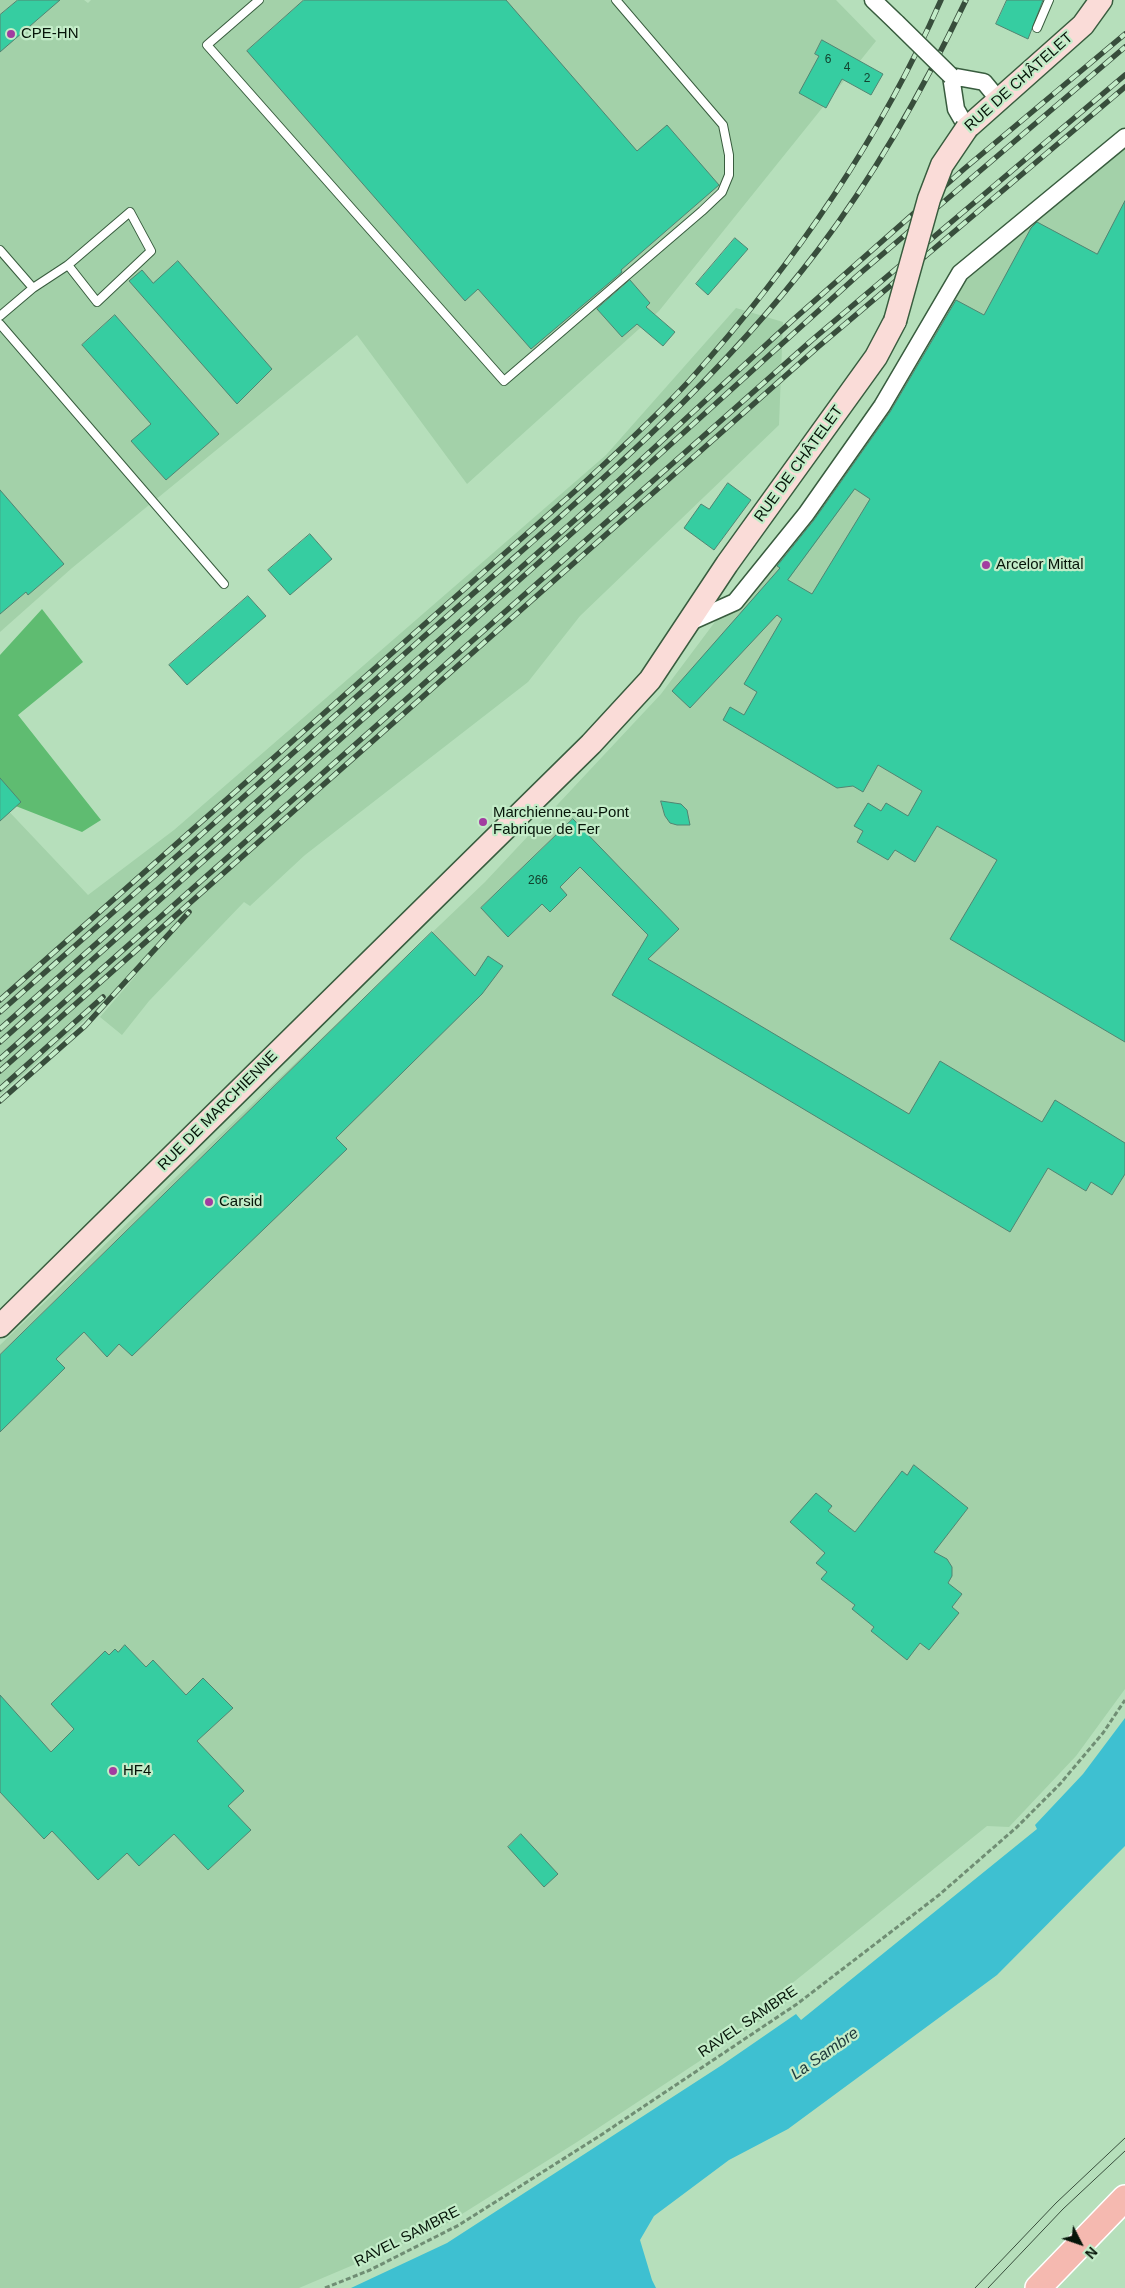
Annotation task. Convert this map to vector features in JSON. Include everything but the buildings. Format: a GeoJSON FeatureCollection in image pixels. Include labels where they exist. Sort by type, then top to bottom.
{"type":"FeatureCollection","features":[{"type":"Feature","properties":{"kind":"main road","name":"RUE DE CHÂTELET"},"geometry":{"type":"LineString","coordinates":[[436,896],[591,744],[650,680],[727,564],[876,357],[895,321],[939,173],[967,128],[1082,24],[1101,0]]}},
{"type":"Feature","properties":{"kind":"main road","name":"RUE DE MARCHIENNE"},"geometry":{"type":"LineString","coordinates":[[0,1326],[436,896]]}},
{"type":"Feature","properties":{"kind":"main road"},"geometry":{"type":"LineString","coordinates":[[1038,2288],[1125,2198]]}},
{"type":"Feature","properties":{"kind":"street"},"geometry":{"type":"LineString","coordinates":[[873,0],[951,76],[984,82],[998,99]]}},
{"type":"Feature","properties":{"kind":"street"},"geometry":{"type":"LineString","coordinates":[[951,76],[956,109],[967,128]]}},
{"type":"Feature","properties":{"kind":"street"},"geometry":{"type":"LineString","coordinates":[[688,623],[735,602],[806,514],[882,406],[960,274],[1125,137]]}},
{"type":"Feature","properties":{"kind":"lane"},"geometry":{"type":"LineString","coordinates":[[259,0],[207,45],[504,381],[702,211],[722,192],[729,175],[729,155],[723,125],[616,0]]}},
{"type":"Feature","properties":{"kind":"lane"},"geometry":{"type":"LineString","coordinates":[[1037,28],[1048,0]]}},
{"type":"Feature","properties":{"kind":"lane"},"geometry":{"type":"LineString","coordinates":[[0,316],[33,288],[68,265],[130,212],[151,251],[97,302],[68,265]]}},
{"type":"Feature","properties":{"kind":"lane"},"geometry":{"type":"LineString","coordinates":[[0,250],[33,288]]}},
{"type":"Feature","properties":{"kind":"lane"},"geometry":{"type":"LineString","coordinates":[[0,324],[224,584]]}},
{"type":"Feature","properties":{"kind":"path","name":"RAVEL SAMBRE"},"geometry":{"type":"LineString","coordinates":[[326,2288],[370,2270],[460,2225],[601,2135],[797,2004],[939,1895],[1017,1827],[1060,1784],[1125,1700]]}},
{"type":"Feature","properties":{"kind":"shaded area"},"geometry":{"type":"Polygon","coordinates":[[[0,0],[84,0],[88,3],[91,0],[836,0],[876,41],[659,311],[467,484],[357,335],[72,568],[0,632],[0,0]]]}},
{"type":"Feature","properties":{"kind":"shaded area"},"geometry":{"type":"Polygon","coordinates":[[[1125,146],[1125,1689],[1076,1756],[1009,1827],[987,1826],[790,1985],[786,2004],[577,2142],[438,2229],[299,2288],[0,2288],[0,1345],[485,882],[661,694],[812,492],[941,302],[1083,179],[1125,146]]]}},
{"type":"Feature","properties":{"kind":"shaded area"},"geometry":{"type":"Polygon","coordinates":[[[736,308],[783,322],[779,425],[580,616],[528,682],[305,855],[250,906],[244,902],[149,1001],[122,1035],[100,1017],[138,973],[0,1095],[0,802],[88,895],[174,830],[606,455],[736,308]]]}},
{"type":"Feature","properties":{"kind":"green space"},"geometry":{"type":"Polygon","coordinates":[[[42,609],[83,662],[18,715],[101,820],[82,832],[8,803],[0,791],[0,655],[42,609]]]}},
{"type":"Feature","properties":{"kind":"water","name":"La Sambre"},"geometry":{"type":"Polygon","coordinates":[[[1125,1718],[1125,1846],[997,1975],[788,2129],[729,2160],[654,2216],[640,2240],[656,2288],[351,2288],[447,2243],[722,2065],[796,2014],[801,2020],[1037,1829],[1035,1825],[1083,1774],[1125,1718]]]}},
{"type":"Feature","properties":{"kind":"tram line"},"geometry":{"type":"LineString","coordinates":[[975,2288],[1056,2203],[1125,2138]]}},
{"type":"Feature","properties":{"kind":"tram line"},"geometry":{"type":"LineString","coordinates":[[988,2288],[1063,2209],[1125,2151]]}},
{"type":"Feature","properties":{"kind":"railway"},"geometry":{"type":"LineString","coordinates":[[0,1000],[574,492],[647,424],[689,381],[763,293],[798,248],[830,201],[890,103],[917,52],[941,0]]}},
{"type":"Feature","properties":{"kind":"railway"},"geometry":{"type":"LineString","coordinates":[[0,1012],[577,503],[679,407],[728,357],[774,305],[840,220],[898,129],[966,0]]}},
{"type":"Feature","properties":{"kind":"railway"},"geometry":{"type":"LineString","coordinates":[[0,1029],[603,495],[794,319],[964,169],[1125,34]]}},
{"type":"Feature","properties":{"kind":"railway"},"geometry":{"type":"LineString","coordinates":[[0,1042],[608,501],[857,276],[1125,47]]}},
{"type":"Feature","properties":{"kind":"railway"},"geometry":{"type":"LineString","coordinates":[[0,1059],[812,340],[1125,75]]}},
{"type":"Feature","properties":{"kind":"railway"},"geometry":{"type":"LineString","coordinates":[[0,1071],[818,347],[1125,87]]}},
{"type":"Feature","properties":{"kind":"railway"},"geometry":{"type":"LineString","coordinates":[[0,1101],[85,1026],[189,912]]}},
{"type":"Feature","properties":{"kind":"railway"},"geometry":{"type":"LineString","coordinates":[[0,1089],[103,997]]}},
{"type":"Feature","properties":{"kind":"place","name":"CPE-HN"},"geometry":{"type":"Point","coordinates":[11,34]}},
{"type":"Feature","properties":{"kind":"place","name":"Arcelor Mittal"},"geometry":{"type":"Point","coordinates":[986,565]}},
{"type":"Feature","properties":{"kind":"place","name":"Marchienne-au-Pont Fabrique de Fer"},"geometry":{"type":"Point","coordinates":[483,822]}},
{"type":"Feature","properties":{"kind":"place","name":"Carsid"},"geometry":{"type":"Point","coordinates":[209,1202]}},
{"type":"Feature","properties":{"kind":"place","name":"HF4"},"geometry":{"type":"Point","coordinates":[113,1771]}}]}
